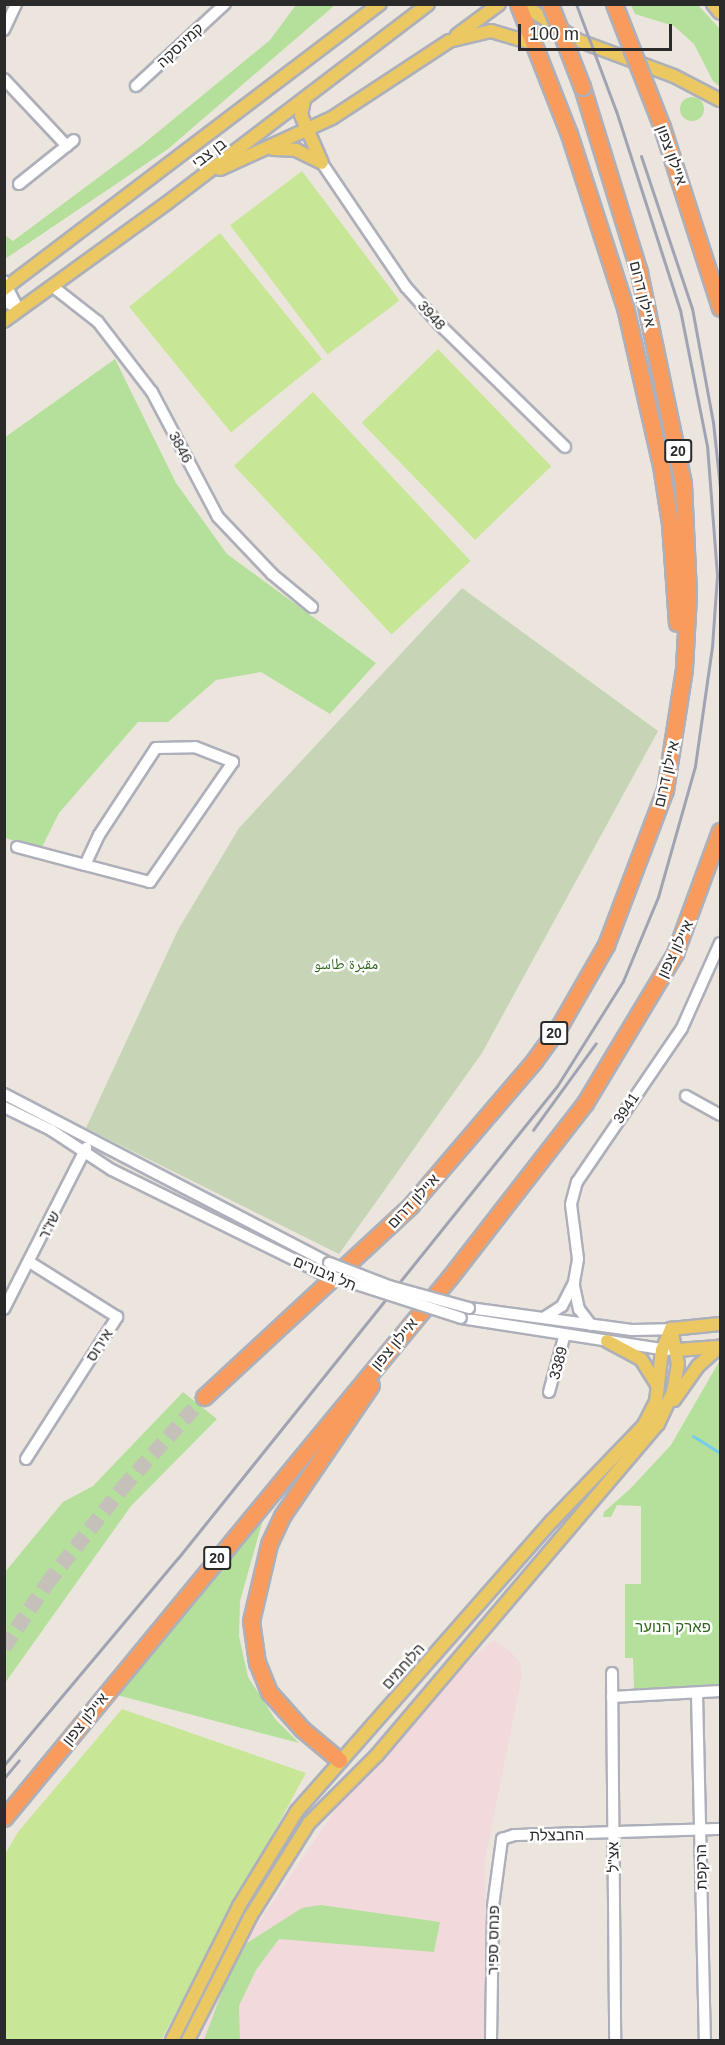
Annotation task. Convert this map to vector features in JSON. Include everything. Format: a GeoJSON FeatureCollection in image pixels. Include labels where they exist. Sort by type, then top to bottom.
{"type":"FeatureCollection","features":[{"type":"Feature","properties":{"kind":"highway"},"geometry":{"type":"LineString","coordinates":[[520,4],[603,230],[628,318],[661,465],[677,610],[664,790]]}},
{"type":"Feature","properties":{"kind":"highway","name":"איילון דרום"},"geometry":{"type":"LineString","coordinates":[[204,1397],[411,1205],[534,1061],[566,1015],[606,945],[664,790],[684,668],[688,594],[683,483],[639,272],[582,87],[550,4]]}},
{"type":"Feature","properties":{"kind":"highway","name":"איילון צפון"},"geometry":{"type":"LineString","coordinates":[[614,4],[662,127],[720,309]]}},
{"type":"Feature","properties":{"kind":"highway","name":"איילון צפון"},"geometry":{"type":"LineString","coordinates":[[4,1818],[431,1299],[585,1103],[675,953],[720,831]]}},
{"type":"Feature","properties":{"kind":"highway"},"geometry":{"type":"LineString","coordinates":[[675,953],[720,862]]}},
{"type":"Feature","properties":{"kind":"highway"},"geometry":{"type":"LineString","coordinates":[[339,1760],[282,1709],[262,1678],[252,1643],[251,1621],[257,1588],[269,1544],[282,1516],[431,1299]]}},
{"type":"Feature","properties":{"kind":"main road","name":"בן צבי"},"geometry":{"type":"LineString","coordinates":[[6,286],[380,4]]}},
{"type":"Feature","properties":{"kind":"main road","name":"בן צבי"},"geometry":{"type":"LineString","coordinates":[[4,321],[205,175],[428,4]]}},
{"type":"Feature","properties":{"kind":"main road"},"geometry":{"type":"LineString","coordinates":[[205,175],[269,149],[361,101],[499,4]]}},
{"type":"Feature","properties":{"kind":"main road"},"geometry":{"type":"LineString","coordinates":[[520,4],[583,43],[674,76],[720,100]]}},
{"type":"Feature","properties":{"kind":"main road"},"geometry":{"type":"LineString","coordinates":[[713,4],[720,13]]}},
{"type":"Feature","properties":{"kind":"main road"},"geometry":{"type":"LineString","coordinates":[[449,41],[491,31],[535,44]]}},
{"type":"Feature","properties":{"kind":"main road"},"geometry":{"type":"LineString","coordinates":[[304,100],[301,116],[322,163]]}},
{"type":"Feature","properties":{"kind":"main road"},"geometry":{"type":"LineString","coordinates":[[269,149],[296,150],[322,163]]}},
{"type":"Feature","properties":{"kind":"main road"},"geometry":{"type":"LineString","coordinates":[[658,1424],[673,1392],[677,1350],[671,1329],[720,1324]]}},
{"type":"Feature","properties":{"kind":"main road","name":"הלוחמים"},"geometry":{"type":"LineString","coordinates":[[172,2040],[263,1863],[297,1811],[339,1760],[551,1522],[644,1425],[659,1387],[662,1350],[671,1329]]}},
{"type":"Feature","properties":{"kind":"main road"},"geometry":{"type":"LineString","coordinates":[[607,1341],[641,1359],[659,1387]]}},
{"type":"Feature","properties":{"kind":"main road"},"geometry":{"type":"LineString","coordinates":[[677,1350],[720,1346]]}},
{"type":"Feature","properties":{"kind":"main road"},"geometry":{"type":"LineString","coordinates":[[188,2040],[278,1867],[309,1823],[340,1789],[377,1755],[658,1424],[690,1375],[720,1346]]}},
{"type":"Feature","properties":{"kind":"main road"},"geometry":{"type":"LineString","coordinates":[[339,1760],[346,1771],[340,1789]]}},
{"type":"Feature","properties":{"kind":"street"},"geometry":{"type":"LineString","coordinates":[[4,30],[16,4]]}},
{"type":"Feature","properties":{"kind":"street","name":"קמינסקה"},"geometry":{"type":"LineString","coordinates":[[136,86],[221,6]]}},
{"type":"Feature","properties":{"kind":"street"},"geometry":{"type":"LineString","coordinates":[[4,79],[71,143],[19,184]]}},
{"type":"Feature","properties":{"kind":"street","name":"3948"},"geometry":{"type":"LineString","coordinates":[[322,163],[406,287],[439,324],[565,447]]}},
{"type":"Feature","properties":{"kind":"street"},"geometry":{"type":"LineString","coordinates":[[6,286],[19,310]]}},
{"type":"Feature","properties":{"kind":"street","name":"3846"},"geometry":{"type":"LineString","coordinates":[[52,286],[98,322],[152,392],[218,518],[272,574],[312,607]]}},
{"type":"Feature","properties":{"kind":"street"},"geometry":{"type":"LineString","coordinates":[[4,300],[19,310]]}},
{"type":"Feature","properties":{"kind":"street"},"geometry":{"type":"LineString","coordinates":[[17,848],[150,882],[233,762],[195,747],[156,748],[99,835],[85,865]]}},
{"type":"Feature","properties":{"kind":"street","name":"3941"},"geometry":{"type":"LineString","coordinates":[[545,1317],[562,1306],[574,1282],[578,1259],[573,1191],[682,1028],[720,943]]}},
{"type":"Feature","properties":{"kind":"street","name":"תל גיבורים"},"geometry":{"type":"LineString","coordinates":[[4,1094],[328,1263],[389,1286],[469,1308],[591,1325],[671,1329]]}},
{"type":"Feature","properties":{"kind":"street"},"geometry":{"type":"LineString","coordinates":[[686,1096],[720,1114]]}},
{"type":"Feature","properties":{"kind":"street","name":"תל גיבורים"},"geometry":{"type":"LineString","coordinates":[[4,1107],[51,1130],[83,1153],[319,1272],[461,1318],[662,1350],[677,1350]]}},
{"type":"Feature","properties":{"kind":"street","name":"שז\"ר"},"geometry":{"type":"LineString","coordinates":[[6,1305],[31,1263],[91,1139]]}},
{"type":"Feature","properties":{"kind":"street","name":"אירוס"},"geometry":{"type":"LineString","coordinates":[[26,1459],[117,1317],[31,1263]]}},
{"type":"Feature","properties":{"kind":"street","name":"3941"},"geometry":{"type":"LineString","coordinates":[[574,1282],[579,1309],[591,1325]]}},
{"type":"Feature","properties":{"kind":"street","name":"3389"},"geometry":{"type":"LineString","coordinates":[[549,1392],[565,1334]]}},
{"type":"Feature","properties":{"kind":"street","name":"אצ\"ל"},"geometry":{"type":"LineString","coordinates":[[612,1673],[615,2040]]}},
{"type":"Feature","properties":{"kind":"street"},"geometry":{"type":"LineString","coordinates":[[612,1697],[720,1692]]}},
{"type":"Feature","properties":{"kind":"street","name":"הרקפת"},"geometry":{"type":"LineString","coordinates":[[697,1693],[705,2040]]}},
{"type":"Feature","properties":{"kind":"street","name":"החבצלת"},"geometry":{"type":"LineString","coordinates":[[502,1839],[514,1835],[613,1834],[720,1829]]}},
{"type":"Feature","properties":{"kind":"street","name":"פנחס ספיר"},"geometry":{"type":"LineString","coordinates":[[491,2040],[493,1906],[502,1839]]}},
{"type":"Feature","properties":{"kind":"shaded area"},"geometry":{"type":"Polygon","coordinates":[[[494,1640],[512,1653],[520,1663],[522,1676],[485,1860],[487,2040],[201,2040],[228,1967],[342,1800],[453,1673],[494,1640]]]}},
{"type":"Feature","properties":{"kind":"green space"},"geometry":{"type":"Polygon","coordinates":[[[296,5],[335,5],[168,149],[5,259],[5,235],[13,241],[142,145],[270,40],[296,5]]]}},
{"type":"Feature","properties":{"kind":"green space"},"geometry":{"type":"Polygon","coordinates":[[[631,5],[698,5],[720,29],[720,87],[713,81],[694,44],[674,26],[635,14],[631,5]]]}},
{"type":"Feature","properties":{"kind":"green space"},"geometry":{"type":"Polygon","coordinates":[[[692,97],[700,101],[704,109],[700,117],[692,121],[684,117],[680,109],[684,101],[692,97]]]}},
{"type":"Feature","properties":{"kind":"green space"},"geometry":{"type":"Polygon","coordinates":[[[302,171],[399,300],[328,355],[230,225],[302,171]]]}},
{"type":"Feature","properties":{"kind":"green space"},"geometry":{"type":"Polygon","coordinates":[[[220,233],[322,359],[231,433],[129,307],[220,233]]]}},
{"type":"Feature","properties":{"kind":"green space"},"geometry":{"type":"Polygon","coordinates":[[[438,349],[551,466],[475,540],[362,423],[438,349]]]}},
{"type":"Feature","properties":{"kind":"green space"},"geometry":{"type":"Polygon","coordinates":[[[115,359],[176,483],[227,554],[376,663],[330,714],[261,672],[216,680],[168,722],[138,722],[59,813],[41,849],[5,838],[4,438],[115,359]]]}},
{"type":"Feature","properties":{"kind":"green space"},"geometry":{"type":"Polygon","coordinates":[[[313,392],[471,561],[392,635],[234,466],[313,392]]]}},
{"type":"Feature","properties":{"kind":"green space","name":"مقبرة طاسو"},"geometry":{"type":"Polygon","coordinates":[[[462,588],[658,731],[482,1053],[339,1254],[86,1128],[178,930],[239,828],[462,588]]]}},
{"type":"Feature","properties":{"kind":"green space","name":"פארק הנוער"},"geometry":{"type":"Polygon","coordinates":[[[720,1360],[720,1684],[634,1689],[633,1658],[625,1658],[625,1584],[641,1584],[641,1506],[617,1505],[611,1517],[603,1517],[604,1512],[630,1489],[671,1445],[720,1360]]]}},
{"type":"Feature","properties":{"kind":"green space"},"geometry":{"type":"Polygon","coordinates":[[[183,1392],[217,1419],[131,1506],[5,1683],[5,1572],[63,1502],[93,1486],[183,1392]]]}},
{"type":"Feature","properties":{"kind":"green space"},"geometry":{"type":"Polygon","coordinates":[[[264,1516],[240,1601],[239,1636],[248,1677],[275,1719],[299,1743],[117,1695],[264,1516]]]}},
{"type":"Feature","properties":{"kind":"green space"},"geometry":{"type":"Polygon","coordinates":[[[122,1709],[306,1773],[161,2040],[5,2040],[5,1854],[18,1832],[122,1709]]]}},
{"type":"Feature","properties":{"kind":"green space"},"geometry":{"type":"Polygon","coordinates":[[[321,1905],[440,1922],[434,1952],[279,1939],[256,1970],[239,2006],[240,2040],[204,2040],[229,1973],[247,1943],[302,1908],[321,1905]]]}},
{"type":"Feature","properties":{"kind":"waterway"},"geometry":{"type":"LineString","coordinates":[[693,1436],[720,1453]]}},
{"type":"Feature","properties":{"kind":"tunnel"},"geometry":{"type":"LineString","coordinates":[[4,1647],[47,1583],[122,1488],[204,1397]]}},
{"type":"Feature","properties":{"kind":"railway"},"geometry":{"type":"LineString","coordinates":[[4,1765],[178,1558],[557,1086],[623,981],[658,897],[695,766],[712,647],[717,575],[707,446],[680,310],[616,111],[576,4]]}},
{"type":"Feature","properties":{"kind":"railway"},"geometry":{"type":"LineString","coordinates":[[641,156],[692,308],[713,422],[720,488]]}},
{"type":"Feature","properties":{"kind":"railway"},"geometry":{"type":"LineString","coordinates":[[533,1130],[596,1043]]}},
{"type":"Feature","properties":{"kind":"railway"},"geometry":{"type":"LineString","coordinates":[[4,1778],[19,1760]]}}]}
